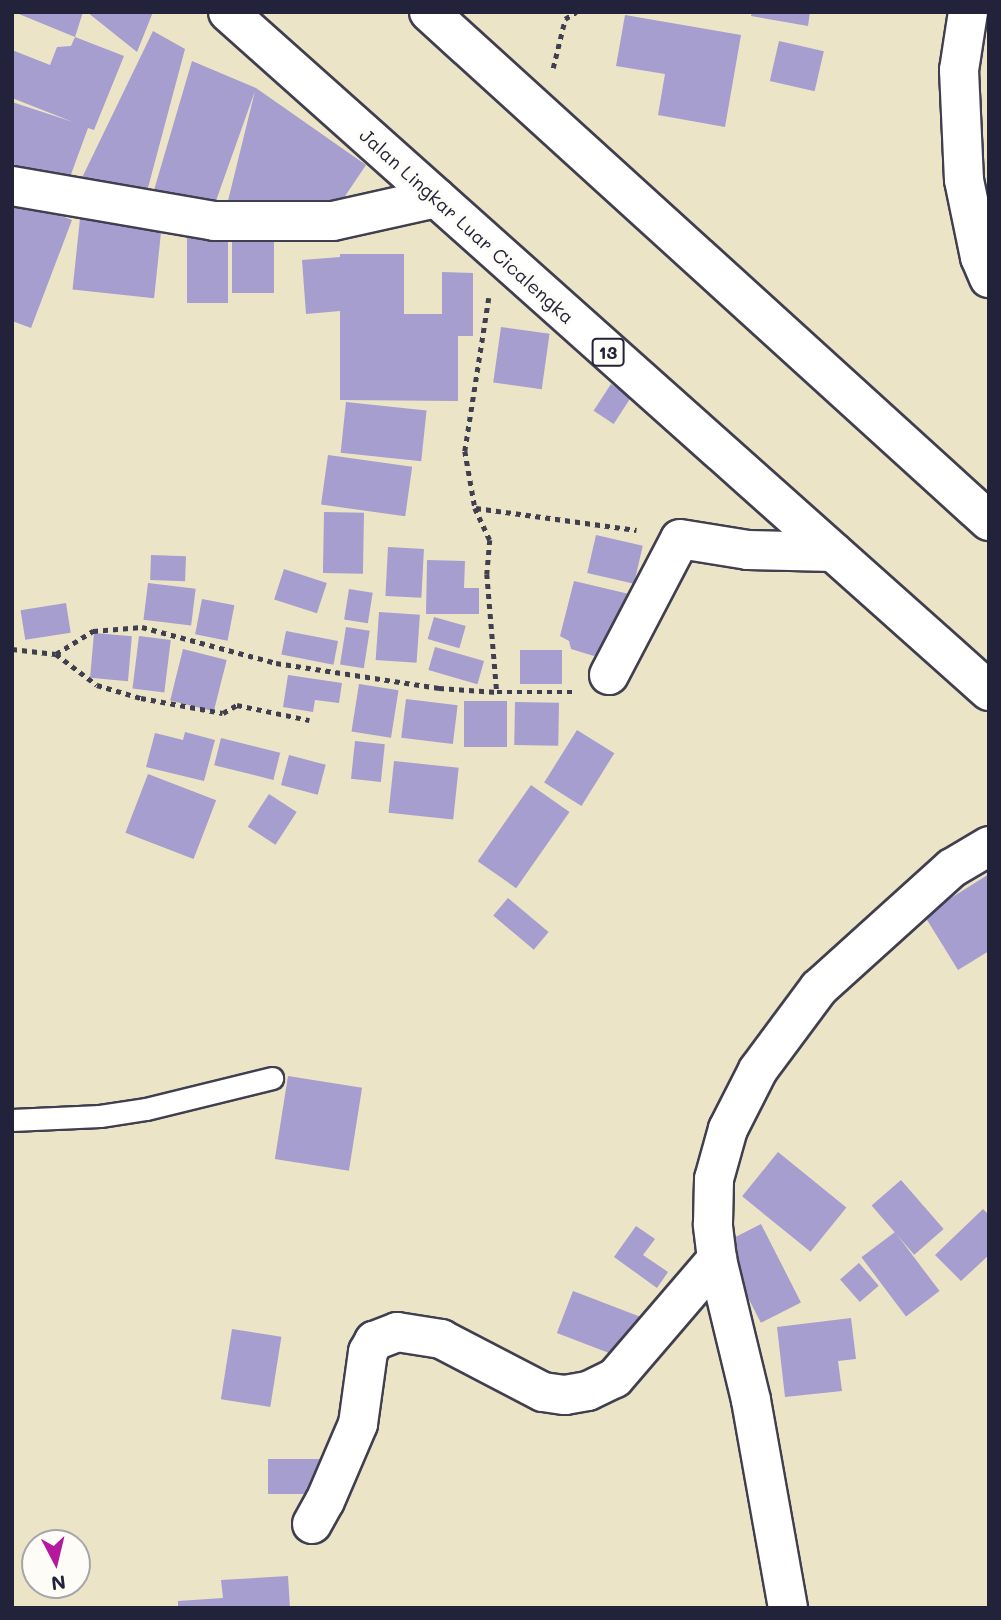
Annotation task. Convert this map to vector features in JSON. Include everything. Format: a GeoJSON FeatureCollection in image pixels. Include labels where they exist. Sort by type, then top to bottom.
{"type":"FeatureCollection","features":[{"type":"Feature","properties":{"kind":"main road","name":"Jalan Lingkar Luar Cicalengka"},"geometry":{"type":"LineString","coordinates":[[228,12],[989,691]]}},
{"type":"Feature","properties":{"kind":"main road"},"geometry":{"type":"LineString","coordinates":[[429,12],[989,521]]}},
{"type":"Feature","properties":{"kind":"main road"},"geometry":{"type":"LineString","coordinates":[[968,12],[960,70],[964,180],[980,257],[989,278]]}},
{"type":"Feature","properties":{"kind":"main road"},"geometry":{"type":"LineString","coordinates":[[12,187],[214,221],[333,221],[436,198]]}},
{"type":"Feature","properties":{"kind":"main road"},"geometry":{"type":"LineString","coordinates":[[608,675],[680,538],[748,550],[833,552]]}},
{"type":"Feature","properties":{"kind":"main road"},"geometry":{"type":"LineString","coordinates":[[788,1608],[751,1400],[717,1259],[713,1224],[714,1179],[728,1129],[758,1070],[819,988],[952,867],[989,846]]}},
{"type":"Feature","properties":{"kind":"main road"},"geometry":{"type":"LineString","coordinates":[[312,1524],[325,1501],[358,1424],[368,1352],[374,1341],[397,1332],[431,1336],[543,1392],[565,1395],[589,1391],[615,1378],[717,1259]]}},
{"type":"Feature","properties":{"kind":"lane"},"geometry":{"type":"LineString","coordinates":[[12,1120],[100,1116],[146,1109],[272,1078]]}},
{"type":"Feature","properties":{"kind":"path"},"geometry":{"type":"LineString","coordinates":[[539,112],[565,19],[576,12]]}},
{"type":"Feature","properties":{"kind":"path"},"geometry":{"type":"LineString","coordinates":[[497,253],[465,451],[475,508],[490,540],[487,574],[497,692]]}},
{"type":"Feature","properties":{"kind":"path"},"geometry":{"type":"LineString","coordinates":[[475,508],[680,538]]}},
{"type":"Feature","properties":{"kind":"path"},"geometry":{"type":"LineString","coordinates":[[56,654],[93,631],[142,627],[276,663],[439,688],[497,692],[583,692],[600,684],[608,675]]}},
{"type":"Feature","properties":{"kind":"path"},"geometry":{"type":"LineString","coordinates":[[12,649],[56,654],[97,685],[141,698],[223,713],[237,705],[310,720]]}},
{"type":"Feature","properties":{"kind":"building"},"geometry":{"type":"Polygon","coordinates":[[[14,12],[83,12],[75,37],[14,12]]]}},
{"type":"Feature","properties":{"kind":"building"},"geometry":{"type":"Polygon","coordinates":[[[87,12],[153,12],[137,52],[87,12]]]}},
{"type":"Feature","properties":{"kind":"building"},"geometry":{"type":"Polygon","coordinates":[[[752,12],[810,12],[808,26],[751,16],[752,12]]]}},
{"type":"Feature","properties":{"kind":"building"},"geometry":{"type":"Polygon","coordinates":[[[625,15],[741,35],[725,127],[658,115],[665,74],[616,66],[625,15]]]}},
{"type":"Feature","properties":{"kind":"building"},"geometry":{"type":"Polygon","coordinates":[[[153,31],[185,49],[145,199],[78,186],[153,31]]]}},
{"type":"Feature","properties":{"kind":"building"},"geometry":{"type":"Polygon","coordinates":[[[75,37],[124,56],[94,130],[88,128],[66,188],[12,169],[12,102],[73,122],[12,98],[12,50],[50,65],[57,47],[71,46],[75,37]]]}},
{"type":"Feature","properties":{"kind":"building"},"geometry":{"type":"Polygon","coordinates":[[[779,41],[824,51],[815,91],[770,81],[779,41]]]}},
{"type":"Feature","properties":{"kind":"building"},"geometry":{"type":"Polygon","coordinates":[[[192,61],[256,88],[366,165],[337,208],[225,213],[255,91],[212,212],[152,197],[192,61]]]}},
{"type":"Feature","properties":{"kind":"building"},"geometry":{"type":"Polygon","coordinates":[[[12,197],[72,220],[31,328],[12,321],[12,197]]]}},
{"type":"Feature","properties":{"kind":"building"},"geometry":{"type":"Polygon","coordinates":[[[81,209],[163,218],[154,298],[73,290],[81,209]]]}},
{"type":"Feature","properties":{"kind":"building"},"geometry":{"type":"Polygon","coordinates":[[[232,232],[274,232],[274,293],[232,293],[232,232]]]}},
{"type":"Feature","properties":{"kind":"building"},"geometry":{"type":"Polygon","coordinates":[[[187,238],[228,238],[228,303],[187,303],[187,238]]]}},
{"type":"Feature","properties":{"kind":"building"},"geometry":{"type":"Polygon","coordinates":[[[340,254],[404,254],[404,314],[442,314],[442,272],[473,273],[473,336],[458,336],[458,401],[340,400],[340,311],[306,314],[302,260],[340,257],[340,254]]]}},
{"type":"Feature","properties":{"kind":"building"},"geometry":{"type":"Polygon","coordinates":[[[501,327],[550,334],[542,389],[493,382],[501,327]]]}},
{"type":"Feature","properties":{"kind":"building"},"geometry":{"type":"Polygon","coordinates":[[[611,384],[631,397],[614,424],[594,411],[611,384]]]}},
{"type":"Feature","properties":{"kind":"building"},"geometry":{"type":"Polygon","coordinates":[[[346,402],[427,410],[421,461],[341,453],[346,402]]]}},
{"type":"Feature","properties":{"kind":"building"},"geometry":{"type":"Polygon","coordinates":[[[328,455],[412,467],[405,516],[321,505],[328,455]]]}},
{"type":"Feature","properties":{"kind":"building"},"geometry":{"type":"Polygon","coordinates":[[[324,512],[364,513],[363,574],[323,573],[324,512]]]}},
{"type":"Feature","properties":{"kind":"building"},"geometry":{"type":"Polygon","coordinates":[[[596,535],[643,546],[634,584],[587,573],[596,535]]]}},
{"type":"Feature","properties":{"kind":"building"},"geometry":{"type":"Polygon","coordinates":[[[388,547],[424,549],[421,598],[385,596],[388,547]]]}},
{"type":"Feature","properties":{"kind":"building"},"geometry":{"type":"Polygon","coordinates":[[[151,555],[186,556],[185,581],[150,580],[151,555]]]}},
{"type":"Feature","properties":{"kind":"building"},"geometry":{"type":"Polygon","coordinates":[[[427,560],[465,561],[464,588],[479,588],[479,614],[426,614],[427,560]]]}},
{"type":"Feature","properties":{"kind":"building"},"geometry":{"type":"Polygon","coordinates":[[[284,569],[327,583],[317,613],[274,599],[284,569]]]}},
{"type":"Feature","properties":{"kind":"building"},"geometry":{"type":"Polygon","coordinates":[[[574,581],[629,594],[616,647],[609,643],[594,656],[571,649],[569,641],[560,636],[574,581]]]}},
{"type":"Feature","properties":{"kind":"building"},"geometry":{"type":"Polygon","coordinates":[[[148,583],[196,589],[191,626],[143,620],[148,583]]]}},
{"type":"Feature","properties":{"kind":"building"},"geometry":{"type":"Polygon","coordinates":[[[349,589],[373,593],[368,623],[344,620],[349,589]]]}},
{"type":"Feature","properties":{"kind":"building"},"geometry":{"type":"Polygon","coordinates":[[[202,599],[234,605],[228,641],[195,634],[202,599]]]}},
{"type":"Feature","properties":{"kind":"building"},"geometry":{"type":"Polygon","coordinates":[[[66,603],[71,633],[25,640],[21,610],[66,603]]]}},
{"type":"Feature","properties":{"kind":"building"},"geometry":{"type":"Polygon","coordinates":[[[379,612],[420,615],[417,663],[376,660],[379,612]]]}},
{"type":"Feature","properties":{"kind":"building"},"geometry":{"type":"Polygon","coordinates":[[[434,617],[466,626],[459,648],[428,639],[434,617]]]}},
{"type":"Feature","properties":{"kind":"building"},"geometry":{"type":"Polygon","coordinates":[[[346,627],[370,631],[364,668],[340,665],[346,627]]]}},
{"type":"Feature","properties":{"kind":"building"},"geometry":{"type":"Polygon","coordinates":[[[286,631],[338,641],[333,665],[281,655],[286,631]]]}},
{"type":"Feature","properties":{"kind":"building"},"geometry":{"type":"Polygon","coordinates":[[[94,633],[132,636],[128,681],[90,678],[94,633]]]}},
{"type":"Feature","properties":{"kind":"building"},"geometry":{"type":"Polygon","coordinates":[[[139,636],[171,640],[164,693],[133,689],[139,636]]]}},
{"type":"Feature","properties":{"kind":"building"},"geometry":{"type":"Polygon","coordinates":[[[435,647],[484,661],[477,684],[428,670],[435,647]]]}},
{"type":"Feature","properties":{"kind":"building"},"geometry":{"type":"Polygon","coordinates":[[[183,649],[227,660],[214,711],[170,700],[183,649]]]}},
{"type":"Feature","properties":{"kind":"building"},"geometry":{"type":"Polygon","coordinates":[[[520,650],[562,650],[562,684],[520,684],[520,650]]]}},
{"type":"Feature","properties":{"kind":"building"},"geometry":{"type":"Polygon","coordinates":[[[288,675],[342,683],[339,703],[315,700],[313,712],[283,707],[288,675]]]}},
{"type":"Feature","properties":{"kind":"building"},"geometry":{"type":"Polygon","coordinates":[[[359,684],[399,690],[391,738],[351,731],[359,684]]]}},
{"type":"Feature","properties":{"kind":"building"},"geometry":{"type":"Polygon","coordinates":[[[406,699],[458,705],[453,744],[401,738],[406,699]]]}},
{"type":"Feature","properties":{"kind":"building"},"geometry":{"type":"Polygon","coordinates":[[[464,701],[507,701],[507,747],[464,747],[464,701]]]}},
{"type":"Feature","properties":{"kind":"building"},"geometry":{"type":"Polygon","coordinates":[[[515,702],[559,703],[558,746],[514,745],[515,702]]]}},
{"type":"Feature","properties":{"kind":"building"},"geometry":{"type":"Polygon","coordinates":[[[577,730],[614,753],[581,806],[544,783],[577,730]]]}},
{"type":"Feature","properties":{"kind":"building"},"geometry":{"type":"Polygon","coordinates":[[[185,732],[215,740],[204,781],[146,767],[155,733],[183,740],[185,732]]]}},
{"type":"Feature","properties":{"kind":"building"},"geometry":{"type":"Polygon","coordinates":[[[221,738],[280,753],[273,780],[214,765],[221,738]]]}},
{"type":"Feature","properties":{"kind":"building"},"geometry":{"type":"Polygon","coordinates":[[[355,741],[385,744],[381,782],[351,779],[355,741]]]}},
{"type":"Feature","properties":{"kind":"building"},"geometry":{"type":"Polygon","coordinates":[[[289,755],[326,765],[318,795],[281,785],[289,755]]]}},
{"type":"Feature","properties":{"kind":"building"},"geometry":{"type":"Polygon","coordinates":[[[394,761],[459,768],[453,820],[389,813],[394,761]]]}},
{"type":"Feature","properties":{"kind":"building"},"geometry":{"type":"Polygon","coordinates":[[[148,774],[216,800],[194,859],[125,833],[148,774]]]}},
{"type":"Feature","properties":{"kind":"building"},"geometry":{"type":"Polygon","coordinates":[[[531,785],[570,812],[516,888],[478,861],[531,785]]]}},
{"type":"Feature","properties":{"kind":"building"},"geometry":{"type":"Polygon","coordinates":[[[269,794],[297,812],[275,845],[248,827],[269,794]]]}},
{"type":"Feature","properties":{"kind":"building"},"geometry":{"type":"Polygon","coordinates":[[[989,874],[989,951],[958,970],[924,915],[989,874]]]}},
{"type":"Feature","properties":{"kind":"building"},"geometry":{"type":"Polygon","coordinates":[[[508,898],[549,932],[534,950],[493,916],[508,898]]]}},
{"type":"Feature","properties":{"kind":"building"},"geometry":{"type":"Polygon","coordinates":[[[288,1076],[362,1088],[349,1171],[275,1159],[288,1076]]]}},
{"type":"Feature","properties":{"kind":"building"},"geometry":{"type":"Polygon","coordinates":[[[778,1152],[846,1207],[811,1252],[742,1196],[778,1152]]]}},
{"type":"Feature","properties":{"kind":"building"},"geometry":{"type":"Polygon","coordinates":[[[901,1180],[944,1229],[914,1255],[872,1206],[901,1180]]]}},
{"type":"Feature","properties":{"kind":"building"},"geometry":{"type":"Polygon","coordinates":[[[983,1209],[989,1215],[989,1255],[961,1281],[935,1255],[983,1209]]]}},
{"type":"Feature","properties":{"kind":"building"},"geometry":{"type":"Polygon","coordinates":[[[761,1224],[801,1302],[761,1323],[721,1244],[761,1224]]]}},
{"type":"Feature","properties":{"kind":"building"},"geometry":{"type":"Polygon","coordinates":[[[636,1226],[655,1239],[643,1255],[668,1272],[657,1288],[614,1257],[636,1226]]]}},
{"type":"Feature","properties":{"kind":"building"},"geometry":{"type":"Polygon","coordinates":[[[895,1232],[940,1291],[906,1316],[861,1257],[895,1232]]]}},
{"type":"Feature","properties":{"kind":"building"},"geometry":{"type":"Polygon","coordinates":[[[859,1263],[879,1286],[860,1302],[840,1279],[859,1263]]]}},
{"type":"Feature","properties":{"kind":"building"},"geometry":{"type":"Polygon","coordinates":[[[573,1291],[640,1317],[624,1359],[557,1333],[573,1291]]]}},
{"type":"Feature","properties":{"kind":"building"},"geometry":{"type":"Polygon","coordinates":[[[851,1318],[856,1359],[838,1361],[842,1391],[785,1397],[777,1327],[851,1318]]]}},
{"type":"Feature","properties":{"kind":"building"},"geometry":{"type":"Polygon","coordinates":[[[232,1329],[281,1337],[270,1407],[221,1399],[232,1329]]]}},
{"type":"Feature","properties":{"kind":"building"},"geometry":{"type":"Polygon","coordinates":[[[268,1459],[321,1459],[321,1494],[268,1494],[268,1459]]]}},
{"type":"Feature","properties":{"kind":"building"},"geometry":{"type":"Polygon","coordinates":[[[288,1576],[290,1608],[178,1608],[178,1601],[223,1598],[221,1580],[288,1576]]]}}]}
